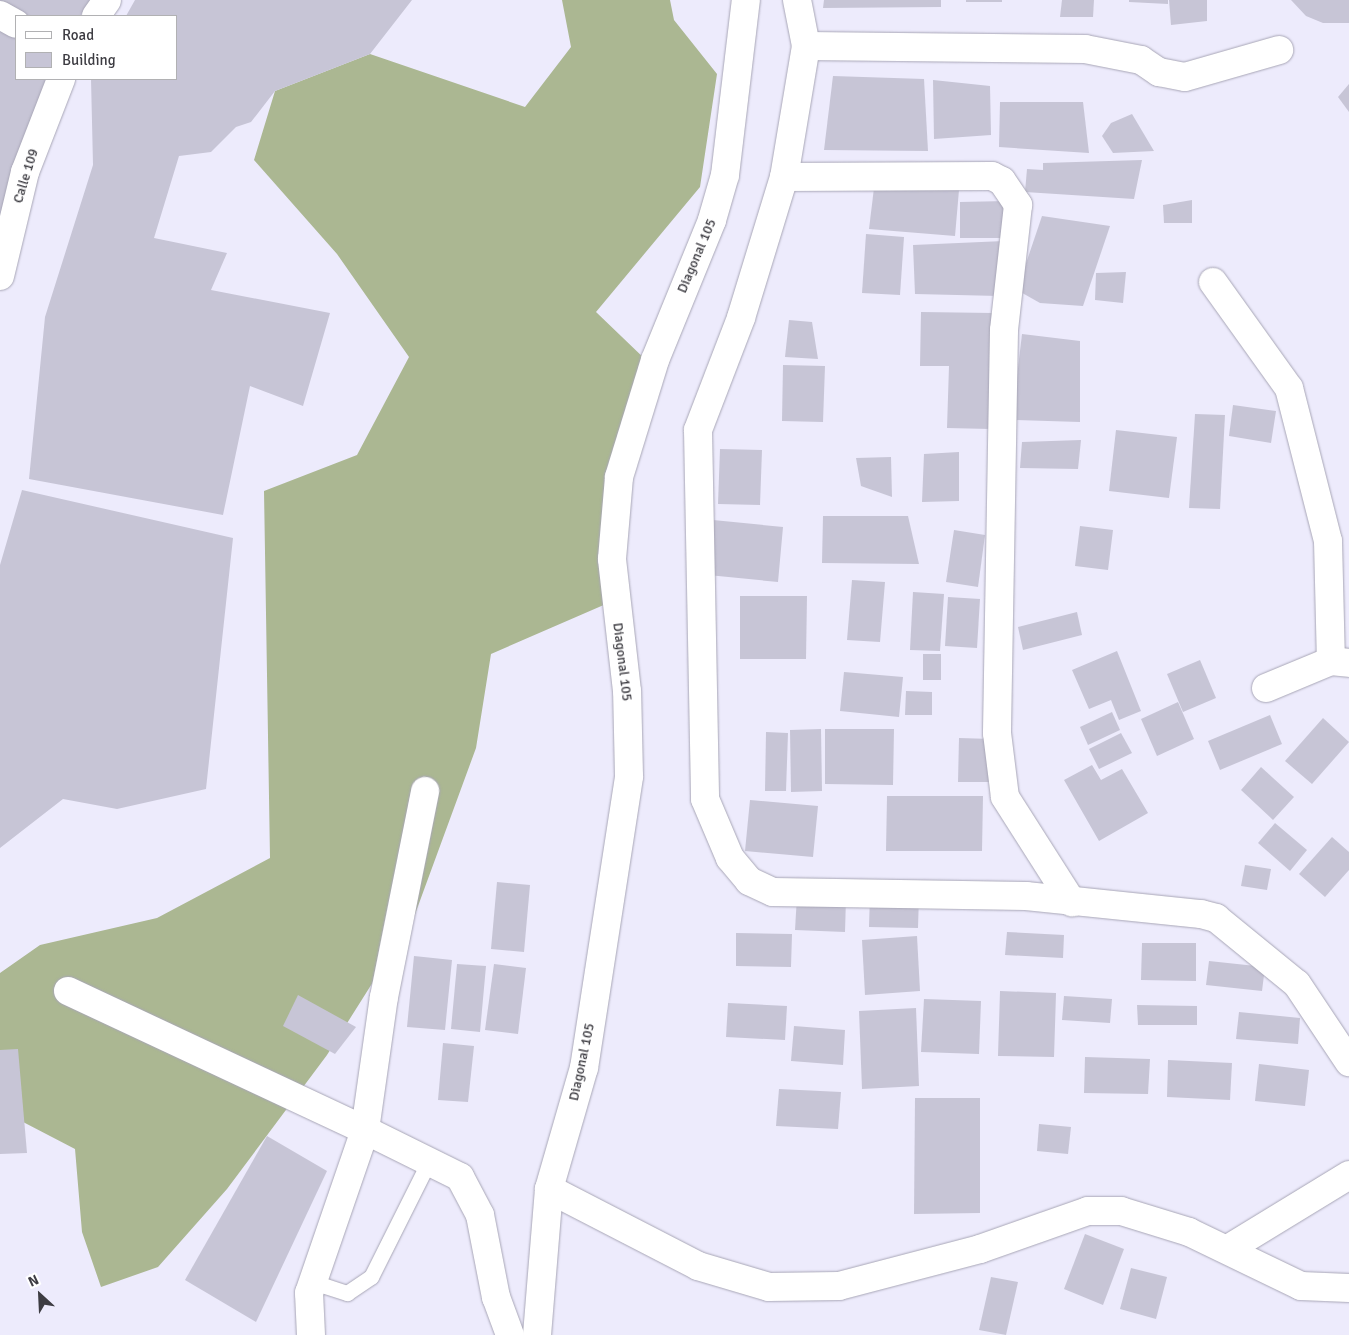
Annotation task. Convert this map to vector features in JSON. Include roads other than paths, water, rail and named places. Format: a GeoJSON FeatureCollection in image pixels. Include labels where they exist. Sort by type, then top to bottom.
{"type":"FeatureCollection","features":[{"type":"Feature","properties":{"kind":"street"},"geometry":{"type":"LineString","coordinates":[[97,15],[107,0]]}},
{"type":"Feature","properties":{"kind":"street","name":"Diagonal 105"},"geometry":{"type":"LineString","coordinates":[[537,1335],[549,1190],[584,1068],[630,776],[628,692],[612,559],[619,477],[655,360],[712,220],[725,175],[746,0]]}},
{"type":"Feature","properties":{"kind":"street"},"geometry":{"type":"LineString","coordinates":[[797,0],[806,46],[784,177],[741,318],[698,430],[705,799],[730,858],[749,881],[773,892],[1026,896],[1216,918],[1297,984],[1349,1062]]}},
{"type":"Feature","properties":{"kind":"street"},"geometry":{"type":"LineString","coordinates":[[0,15],[15,23]]}},
{"type":"Feature","properties":{"kind":"street"},"geometry":{"type":"LineString","coordinates":[[806,46],[1084,49],[1141,60],[1159,72],[1185,77],[1279,50]]}},
{"type":"Feature","properties":{"kind":"street","name":"Calle 109"},"geometry":{"type":"LineString","coordinates":[[0,276],[25,172],[61,80]]}},
{"type":"Feature","properties":{"kind":"street"},"geometry":{"type":"LineString","coordinates":[[784,177],[992,176],[1002,181],[1018,205],[1004,330],[997,733],[1005,798],[1072,902]]}},
{"type":"Feature","properties":{"kind":"street"},"geometry":{"type":"LineString","coordinates":[[1213,282],[1289,388],[1328,541],[1340,662],[1266,688]]}},
{"type":"Feature","properties":{"kind":"street"},"geometry":{"type":"LineString","coordinates":[[311,1335],[313,1282],[365,1130],[384,996],[425,791]]}},
{"type":"Feature","properties":{"kind":"street"},"geometry":{"type":"LineString","coordinates":[[68,991],[365,1130],[460,1177],[480,1216],[496,1297],[510,1335]]}},
{"type":"Feature","properties":{"kind":"street"},"geometry":{"type":"LineString","coordinates":[[1228,1249],[1349,1175]]}},
{"type":"Feature","properties":{"kind":"street"},"geometry":{"type":"LineString","coordinates":[[549,1190],[698,1266],[769,1287],[839,1286],[980,1249],[1088,1210],[1121,1211],[1228,1249],[1301,1286],[1349,1288]]}},
{"type":"Feature","properties":{"kind":"lane"},"geometry":{"type":"LineString","coordinates":[[313,1282],[347,1293],[371,1277],[429,1161]]}}]}
